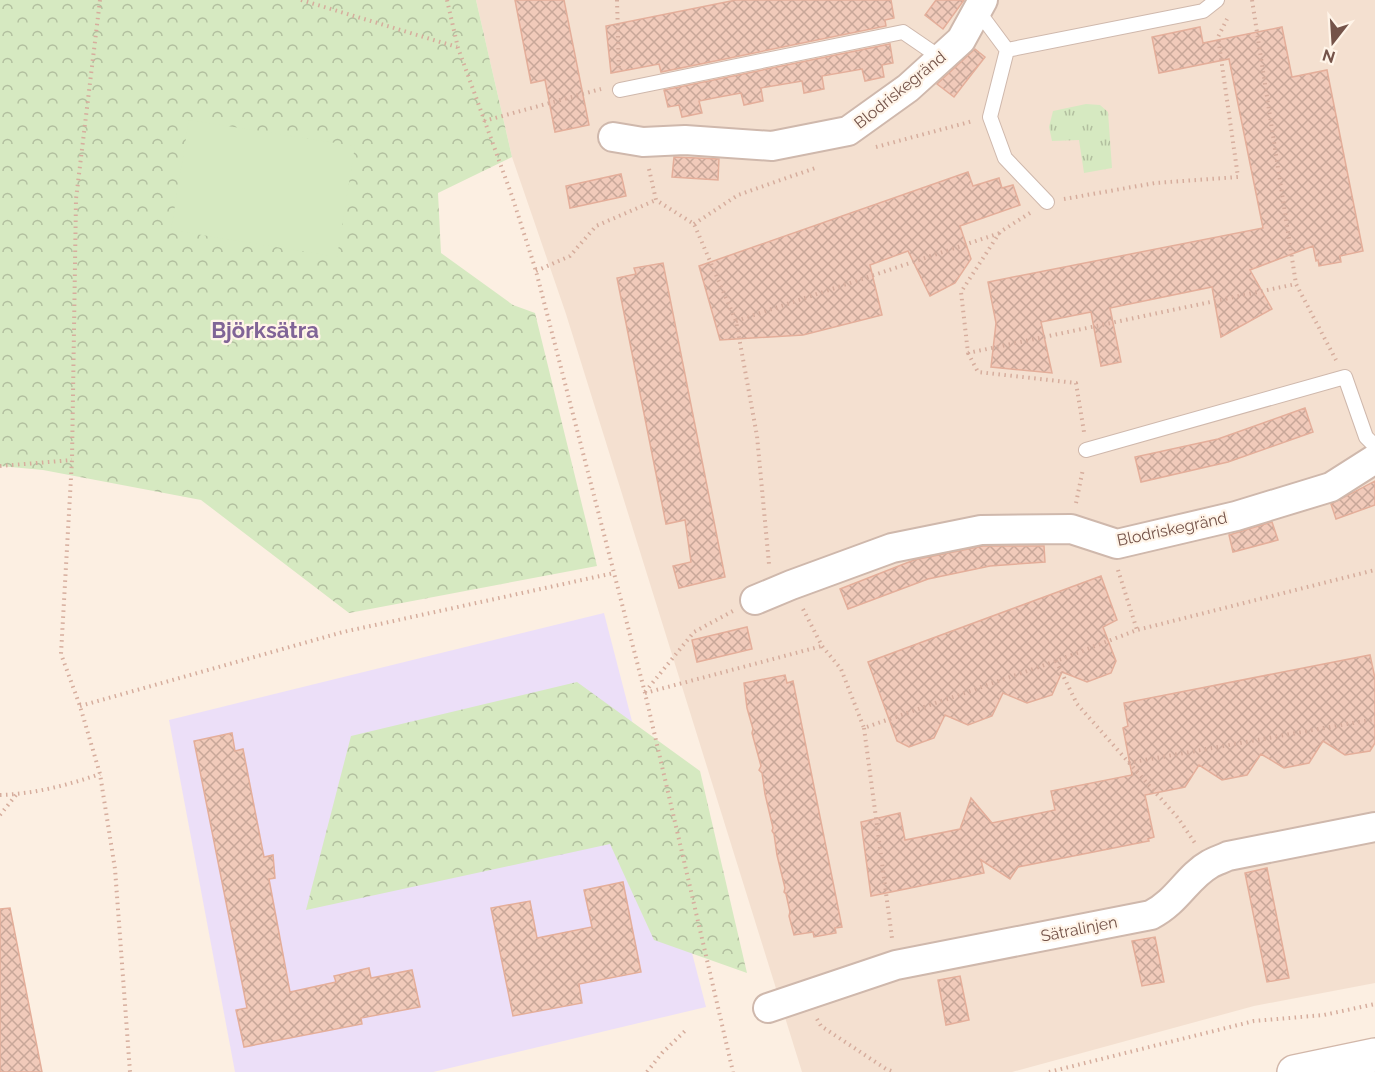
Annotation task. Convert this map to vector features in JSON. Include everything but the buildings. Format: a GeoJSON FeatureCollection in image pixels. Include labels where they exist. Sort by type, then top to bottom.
{"type":"FeatureCollection","features":[{"type":"Feature","properties":{"kind":"street","name":"Blodriskegränd"},"geometry":{"type":"LineString","coordinates":[[613,137],[643,142],[685,140],[772,146],[848,131],[908,88],[961,40],[980,5]]}},
{"type":"Feature","properties":{"kind":"street","name":"Blodriskegränd"},"geometry":{"type":"LineString","coordinates":[[755,600],[892,548],[981,530],[1071,529],[1117,544],[1236,516],[1331,487],[1375,459]]}},
{"type":"Feature","properties":{"kind":"street","name":"Sätralinjen"},"geometry":{"type":"LineString","coordinates":[[768,1008],[896,965],[1151,915],[1166,907],[1198,873],[1210,864],[1228,856],[1375,827]]}},
{"type":"Feature","properties":{"kind":"street"},"geometry":{"type":"LineString","coordinates":[[1293,1072],[1375,1055]]}},
{"type":"Feature","properties":{"kind":"lane"},"geometry":{"type":"LineString","coordinates":[[1007,50],[1203,11],[1217,0]]}},
{"type":"Feature","properties":{"kind":"lane"},"geometry":{"type":"LineString","coordinates":[[980,5],[1007,50],[990,117],[1005,158],[1047,202]]}},
{"type":"Feature","properties":{"kind":"lane"},"geometry":{"type":"LineString","coordinates":[[620,90],[903,32],[940,58]]}},
{"type":"Feature","properties":{"kind":"lane"},"geometry":{"type":"LineString","coordinates":[[1086,450],[1345,377],[1366,437],[1375,446]]}},
{"type":"Feature","properties":{"kind":"path"},"geometry":{"type":"LineString","coordinates":[[100,0],[76,199],[72,460],[61,654],[80,706],[100,774],[115,868],[130,1072]]}},
{"type":"Feature","properties":{"kind":"path"},"geometry":{"type":"LineString","coordinates":[[301,0],[458,48]]}},
{"type":"Feature","properties":{"kind":"path"},"geometry":{"type":"LineString","coordinates":[[447,0],[458,48],[536,271],[645,693],[733,1072]]}},
{"type":"Feature","properties":{"kind":"path"},"geometry":{"type":"LineString","coordinates":[[1252,0],[1296,284],[1345,377]]}},
{"type":"Feature","properties":{"kind":"path"},"geometry":{"type":"LineString","coordinates":[[736,321],[1000,232],[1047,202],[1155,183],[1238,177],[1218,37],[1232,9]]}},
{"type":"Feature","properties":{"kind":"path"},"geometry":{"type":"LineString","coordinates":[[484,121],[605,88],[620,90]]}},
{"type":"Feature","properties":{"kind":"path"},"geometry":{"type":"LineString","coordinates":[[643,142],[656,200],[694,224],[736,321],[757,436],[770,569],[791,585],[822,646],[841,669],[864,728],[896,965]]}},
{"type":"Feature","properties":{"kind":"path"},"geometry":{"type":"LineString","coordinates":[[536,271],[570,256],[596,226],[656,200]]}},
{"type":"Feature","properties":{"kind":"path"},"geometry":{"type":"LineString","coordinates":[[1000,232],[961,292],[968,353],[978,372],[1076,383],[1086,450],[1071,529]]}},
{"type":"Feature","properties":{"kind":"path"},"geometry":{"type":"LineString","coordinates":[[968,353],[1296,284]]}},
{"type":"Feature","properties":{"kind":"path"},"geometry":{"type":"LineString","coordinates":[[0,466],[72,460]]}},
{"type":"Feature","properties":{"kind":"path"},"geometry":{"type":"LineString","coordinates":[[1117,544],[1112,552],[1137,630]]}},
{"type":"Feature","properties":{"kind":"path"},"geometry":{"type":"LineString","coordinates":[[864,728],[1056,661],[1137,630],[1375,570]]}},
{"type":"Feature","properties":{"kind":"path"},"geometry":{"type":"LineString","coordinates":[[80,706],[343,632],[614,573]]}},
{"type":"Feature","properties":{"kind":"path"},"geometry":{"type":"LineString","coordinates":[[645,693],[694,632],[755,600]]}},
{"type":"Feature","properties":{"kind":"path"},"geometry":{"type":"LineString","coordinates":[[645,693],[822,646]]}},
{"type":"Feature","properties":{"kind":"path"},"geometry":{"type":"LineString","coordinates":[[1056,661],[1077,704],[1178,818],[1210,864]]}},
{"type":"Feature","properties":{"kind":"path"},"geometry":{"type":"LineString","coordinates":[[1127,763],[1375,719]]}},
{"type":"Feature","properties":{"kind":"path"},"geometry":{"type":"LineString","coordinates":[[0,795],[16,795],[78,782],[100,774]]}},
{"type":"Feature","properties":{"kind":"path"},"geometry":{"type":"LineString","coordinates":[[0,815],[16,795]]}},
{"type":"Feature","properties":{"kind":"path"},"geometry":{"type":"LineString","coordinates":[[804,995],[821,1026],[894,1072]]}},
{"type":"Feature","properties":{"kind":"path"},"geometry":{"type":"LineString","coordinates":[[1049,1072],[1254,1021],[1324,1015],[1375,1004]]}},
{"type":"Feature","properties":{"kind":"path"},"geometry":{"type":"LineString","coordinates":[[647,1072],[662,1053],[685,1031]]}},
{"type":"Feature","properties":{"kind":"shaded area"},"geometry":{"type":"Polygon","coordinates":[[[476,0],[1375,0],[1375,983],[1254,1006],[1012,1072],[802,1072],[566,314],[512,157],[476,0]]]}},
{"type":"Feature","properties":{"kind":"shaded area"},"geometry":{"type":"Polygon","coordinates":[[[604,613],[706,1007],[433,1072],[235,1072],[169,720],[604,613]]]}},
{"type":"Feature","properties":{"kind":"green space"},"geometry":{"type":"Polygon","coordinates":[[[0,0],[476,0],[512,157],[438,193],[441,253],[513,305],[535,313],[597,566],[349,613],[201,500],[43,470],[0,466],[0,0]]]}},
{"type":"Feature","properties":{"kind":"green space"},"geometry":{"type":"Polygon","coordinates":[[[1086,104],[1100,105],[1108,112],[1112,168],[1084,173],[1079,140],[1052,141],[1049,127],[1053,111],[1086,104]]]}},
{"type":"Feature","properties":{"kind":"green space"},"geometry":{"type":"Polygon","coordinates":[[[189,120],[355,146],[337,257],[171,230],[189,120]]]}},
{"type":"Feature","properties":{"kind":"green space"},"geometry":{"type":"Polygon","coordinates":[[[577,682],[700,771],[747,973],[654,940],[610,844],[306,910],[351,736],[577,682]]]}},
{"type":"Feature","properties":{"kind":"district","name":"Björksätra"},"geometry":{"type":"Point","coordinates":[265,330]}}]}
